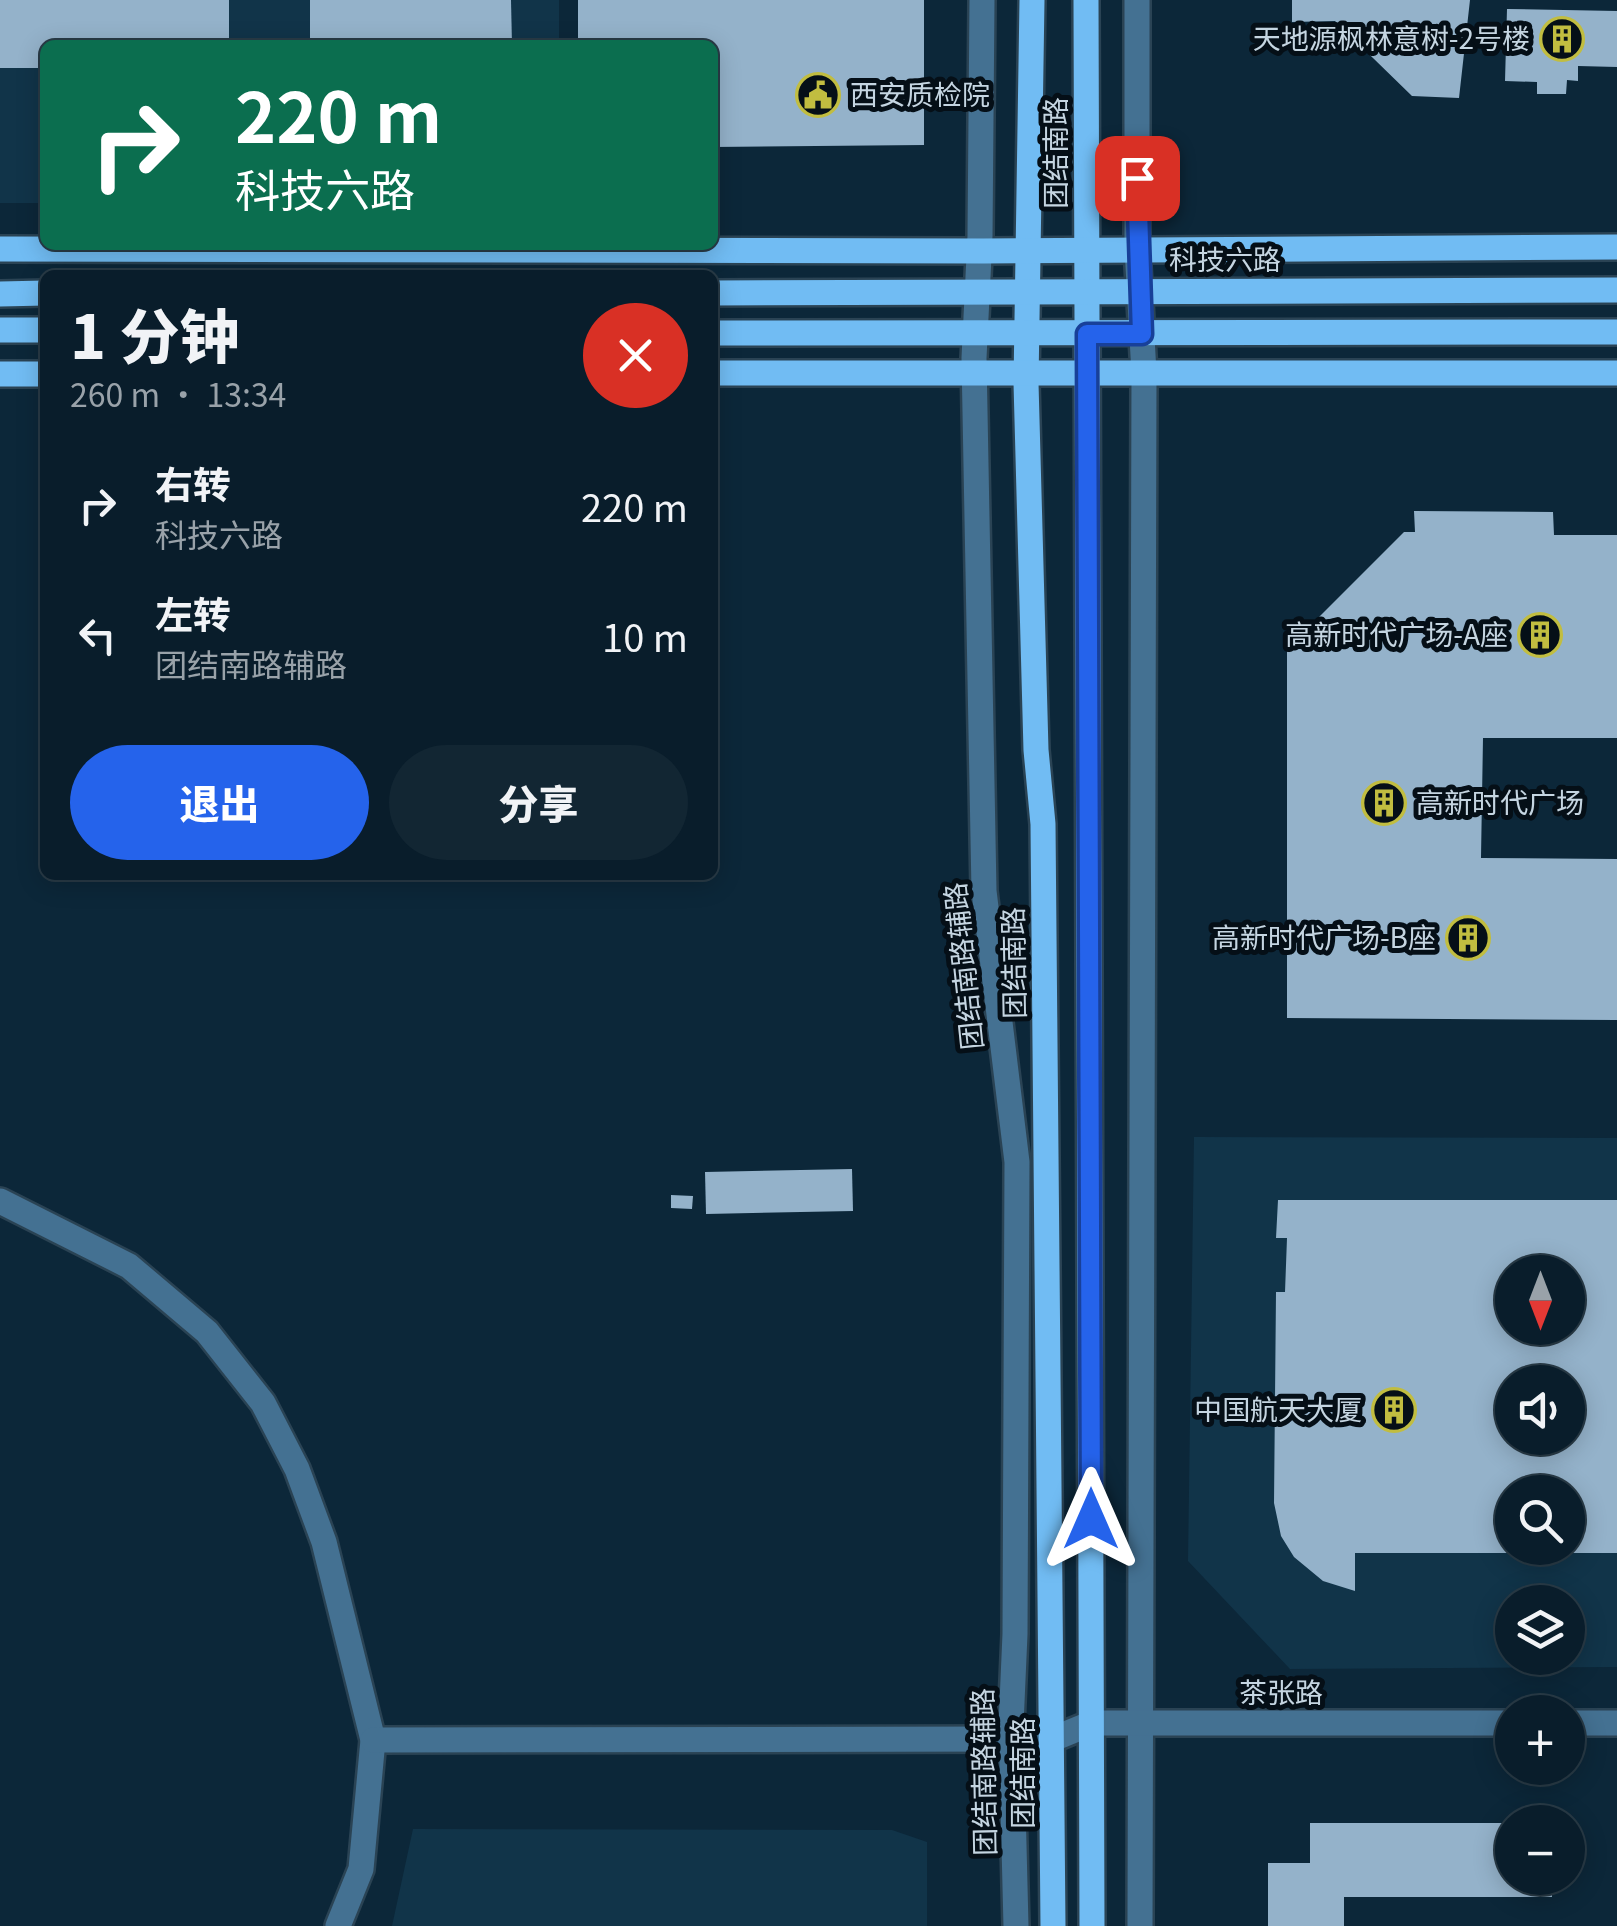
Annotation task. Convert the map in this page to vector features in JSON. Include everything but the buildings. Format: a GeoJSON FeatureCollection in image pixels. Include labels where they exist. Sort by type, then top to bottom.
{"type":"FeatureCollection","features":[{"type":"Feature","properties":{"kind":"main road","name":"团结南路"},"geometry":{"type":"LineString","coordinates":[[1032,0],[1025,291],[1036,750],[1043,824],[1054,1926]]}},
{"type":"Feature","properties":{"kind":"main road","name":"团结南路"},"geometry":{"type":"LineString","coordinates":[[1086,0],[1092,1926]]}},
{"type":"Feature","properties":{"kind":"main road"},"geometry":{"type":"LineString","coordinates":[[490,250],[1617,247]]}},
{"type":"Feature","properties":{"kind":"main road"},"geometry":{"type":"LineString","coordinates":[[0,249],[40,249]]}},
{"type":"Feature","properties":{"kind":"main road","name":"科技六路"},"geometry":{"type":"LineString","coordinates":[[718,293],[1617,290]]}},
{"type":"Feature","properties":{"kind":"main road"},"geometry":{"type":"LineString","coordinates":[[0,294],[40,294]]}},
{"type":"Feature","properties":{"kind":"main road"},"geometry":{"type":"LineString","coordinates":[[0,330],[40,330]]}},
{"type":"Feature","properties":{"kind":"main road"},"geometry":{"type":"LineString","coordinates":[[718,333],[1617,332]]}},
{"type":"Feature","properties":{"kind":"main road"},"geometry":{"type":"LineString","coordinates":[[718,373],[1617,372]]}},
{"type":"Feature","properties":{"kind":"main road"},"geometry":{"type":"LineString","coordinates":[[0,374],[40,374]]}},
{"type":"Feature","properties":{"kind":"street","name":"团结南路辅路"},"geometry":{"type":"LineString","coordinates":[[982,0],[975,372],[984,890],[1016,1162],[1012,1739],[1016,1926]]}},
{"type":"Feature","properties":{"kind":"street"},"geometry":{"type":"LineString","coordinates":[[1137,0],[1137,248],[1144,373],[1140,1926]]}},
{"type":"Feature","properties":{"kind":"street"},"geometry":{"type":"LineString","coordinates":[[0,1201],[130,1266],[207,1332],[264,1402],[297,1470],[324,1542],[374,1740],[361,1869],[338,1926]]}},
{"type":"Feature","properties":{"kind":"street","name":"茶张路"},"geometry":{"type":"LineString","coordinates":[[1053,1739],[1092,1723],[1495,1723]]}},
{"type":"Feature","properties":{"kind":"street"},"geometry":{"type":"LineString","coordinates":[[1585,1723],[1617,1723]]}},
{"type":"Feature","properties":{"kind":"street"},"geometry":{"type":"LineString","coordinates":[[374,1740],[1053,1739]]}},
{"type":"Feature","properties":{"kind":"shaded area"},"geometry":{"type":"Polygon","coordinates":[[[0,0],[559,0],[559,40],[40,40],[40,203],[0,203],[0,0]]]}},
{"type":"Feature","properties":{"kind":"shaded area"},"geometry":{"type":"Polygon","coordinates":[[[1194,1137],[1617,1138],[1617,1667],[1585,1667],[1585,1585],[1495,1585],[1495,1668],[1290,1669],[1188,1561],[1194,1137]]]}},
{"type":"Feature","properties":{"kind":"shaded area"},"geometry":{"type":"Polygon","coordinates":[[[413,1829],[892,1830],[927,1842],[927,1926],[392,1926],[413,1829]]]}},
{"type":"Feature","properties":{"kind":"place","name":"天地源枫林意树-2号楼"},"geometry":{"type":"Point","coordinates":[1562,39]}},
{"type":"Feature","properties":{"kind":"place","name":"西安质检院"},"geometry":{"type":"Point","coordinates":[818,95]}},
{"type":"Feature","properties":{"kind":"place","name":"高新时代广场-A座"},"geometry":{"type":"Point","coordinates":[1540,635]}},
{"type":"Feature","properties":{"kind":"place","name":"高新时代广场"},"geometry":{"type":"Point","coordinates":[1384,803]}},
{"type":"Feature","properties":{"kind":"place","name":"高新时代广场-B座"},"geometry":{"type":"Point","coordinates":[1468,938]}},
{"type":"Feature","properties":{"kind":"place","name":"中国航天大厦"},"geometry":{"type":"Point","coordinates":[1394,1410]}},
{"type":"Feature","properties":{"kind":"route"},"geometry":{"type":"LineString","coordinates":[[1091,1519],[1087,334],[1142,334],[1137,178]]}}]}
